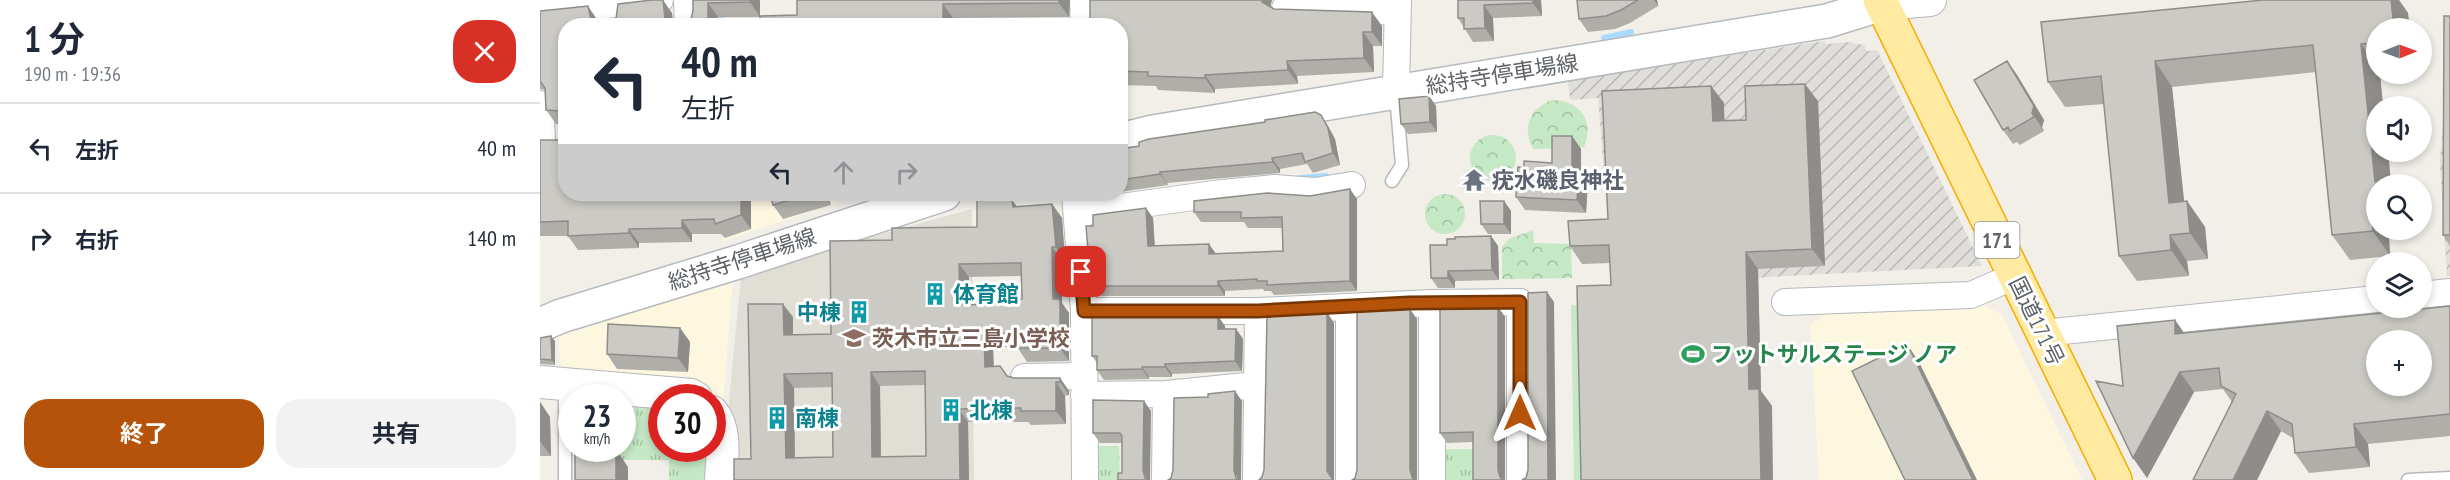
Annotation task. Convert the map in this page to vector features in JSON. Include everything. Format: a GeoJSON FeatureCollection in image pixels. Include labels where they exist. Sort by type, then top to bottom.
{"type":"FeatureCollection","features":[{"type":"Feature","properties":{"kind":"highway","name":"国道171号"},"geometry":{"type":"LineString","coordinates":[[1881,2],[2115,480]]}},
{"type":"Feature","properties":{"kind":"main road","name":"総持寺停車場線"},"geometry":{"type":"LineString","coordinates":[[1128,138],[1396,91],[1827,21],[1881,2]]}},
{"type":"Feature","properties":{"kind":"main road","name":"総持寺停車場線"},"geometry":{"type":"LineString","coordinates":[[540,324],[923,201]]}},
{"type":"Feature","properties":{"kind":"street"},"geometry":{"type":"LineString","coordinates":[[540,11],[613,15],[660,0]]}},
{"type":"Feature","properties":{"kind":"street"},"geometry":{"type":"LineString","coordinates":[[687,0],[688,18]]}},
{"type":"Feature","properties":{"kind":"street"},"geometry":{"type":"LineString","coordinates":[[1083,0],[1084,18]]}},
{"type":"Feature","properties":{"kind":"street"},"geometry":{"type":"LineString","coordinates":[[1881,2],[1930,0]]}},
{"type":"Feature","properties":{"kind":"street"},"geometry":{"type":"LineString","coordinates":[[1285,8],[1311,4],[1398,6],[1396,91]]}},
{"type":"Feature","properties":{"kind":"street"},"geometry":{"type":"LineString","coordinates":[[540,104],[549,139]]}},
{"type":"Feature","properties":{"kind":"street"},"geometry":{"type":"LineString","coordinates":[[1128,200],[1274,188],[1314,191],[1352,185]]}},
{"type":"Feature","properties":{"kind":"street"},"geometry":{"type":"LineString","coordinates":[[1085,480],[1084,311],[1076,203],[1108,201]]}},
{"type":"Feature","properties":{"kind":"street"},"geometry":{"type":"LineString","coordinates":[[1785,302],[1971,295],[2015,276]]}},
{"type":"Feature","properties":{"kind":"street"},"geometry":{"type":"LineString","coordinates":[[2432,294],[2450,292]]}},
{"type":"Feature","properties":{"kind":"street"},"geometry":{"type":"LineString","coordinates":[[2043,333],[2366,300]]}},
{"type":"Feature","properties":{"kind":"street"},"geometry":{"type":"LineString","coordinates":[[1084,311],[1258,311],[1432,303],[1520,302],[1520,480]]}},
{"type":"Feature","properties":{"kind":"street"},"geometry":{"type":"LineString","coordinates":[[1432,303],[1432,480]]}},
{"type":"Feature","properties":{"kind":"street"},"geometry":{"type":"LineString","coordinates":[[1349,307],[1349,480]]}},
{"type":"Feature","properties":{"kind":"street"},"geometry":{"type":"LineString","coordinates":[[1256,480],[1258,311]]}},
{"type":"Feature","properties":{"kind":"street"},"geometry":{"type":"LineString","coordinates":[[1024,377],[1166,394],[1256,385]]}},
{"type":"Feature","properties":{"kind":"street"},"geometry":{"type":"LineString","coordinates":[[553,383],[648,391]]}},
{"type":"Feature","properties":{"kind":"street"},"geometry":{"type":"LineString","coordinates":[[1165,480],[1166,394]]}},
{"type":"Feature","properties":{"kind":"street"},"geometry":{"type":"LineString","coordinates":[[721,462],[721,480]]}},
{"type":"Feature","properties":{"kind":"lane"},"geometry":{"type":"LineString","coordinates":[[1392,181],[1402,165],[1396,91]]}},
{"type":"Feature","properties":{"kind":"lane"},"geometry":{"type":"LineString","coordinates":[[553,383],[565,480]]}},
{"type":"Feature","properties":{"kind":"lane"},"geometry":{"type":"LineString","coordinates":[[2408,480],[2450,478]]}},
{"type":"Feature","properties":{"kind":"shaded area"},"geometry":{"type":"Polygon","coordinates":[[[2450,18],[2450,276],[2447,277],[2440,163],[2450,18]]]}},
{"type":"Feature","properties":{"kind":"shaded area"},"geometry":{"type":"Polygon","coordinates":[[[1824,41],[1826,44],[1849,42],[1864,45],[1867,51],[1877,50],[1982,266],[1613,285],[1598,98],[1570,100],[1568,80],[1824,41]]]}},
{"type":"Feature","properties":{"kind":"shaded area"},"geometry":{"type":"Polygon","coordinates":[[[722,201],[842,201],[723,241],[722,201]]]}},
{"type":"Feature","properties":{"kind":"shaded area","name":"茨木市立三島小学校"},"geometry":{"type":"Polygon","coordinates":[[[972,209],[974,480],[730,480],[729,401],[741,276],[972,209]]]}},
{"type":"Feature","properties":{"kind":"shaded area"},"geometry":{"type":"Polygon","coordinates":[[[733,279],[724,384],[701,384],[692,377],[561,370],[558,332],[733,279]]]}},
{"type":"Feature","properties":{"kind":"shaded area"},"geometry":{"type":"Polygon","coordinates":[[[1983,305],[2002,315],[2082,480],[1819,480],[1810,325],[1834,310],[1983,305]]]}},
{"type":"Feature","properties":{"kind":"green space"},"geometry":{"type":"Polygon","coordinates":[[[1552,100],[1570,104],[1583,114],[1588,129],[1584,147],[1533,149],[1528,133],[1530,120],[1538,108],[1552,100]]]}},
{"type":"Feature","properties":{"kind":"green space"},"geometry":{"type":"Polygon","coordinates":[[[1493,135],[1509,142],[1516,158],[1509,174],[1493,181],[1477,174],[1470,158],[1477,142],[1493,135]]]}},
{"type":"Feature","properties":{"kind":"green space"},"geometry":{"type":"Polygon","coordinates":[[[1445,194],[1453,195],[1459,200],[1464,206],[1464,222],[1459,228],[1453,233],[1445,234],[1437,233],[1431,228],[1426,222],[1425,214],[1426,206],[1431,200],[1437,195],[1445,194]]]}},
{"type":"Feature","properties":{"kind":"green space"},"geometry":{"type":"Polygon","coordinates":[[[1533,230],[1534,243],[1571,244],[1572,278],[1502,279],[1502,247],[1509,239],[1533,230]]]}},
{"type":"Feature","properties":{"kind":"green space"},"geometry":{"type":"Polygon","coordinates":[[[1571,305],[1589,305],[1592,480],[1574,480],[1571,305]]]}},
{"type":"Feature","properties":{"kind":"green space"},"geometry":{"type":"Polygon","coordinates":[[[636,401],[648,402],[648,460],[636,460],[636,401]]]}},
{"type":"Feature","properties":{"kind":"green space"},"geometry":{"type":"Polygon","coordinates":[[[1096,446],[1119,446],[1120,480],[1097,480],[1096,446]]]}},
{"type":"Feature","properties":{"kind":"green space"},"geometry":{"type":"Polygon","coordinates":[[[1442,449],[1476,449],[1477,480],[1442,480],[1442,449]]]}},
{"type":"Feature","properties":{"kind":"green space"},"geometry":{"type":"Polygon","coordinates":[[[669,462],[713,462],[714,480],[669,480],[669,462]]]}},
{"type":"Feature","properties":{"kind":"building"},"geometry":{"type":"Polygon","coordinates":[[[663,0],[665,18],[616,18],[618,4],[663,0]]]}},
{"type":"Feature","properties":{"kind":"building"},"geometry":{"type":"Polygon","coordinates":[[[693,0],[750,0],[750,2],[708,3],[708,18],[691,18],[693,0]]]}},
{"type":"Feature","properties":{"kind":"building"},"geometry":{"type":"Polygon","coordinates":[[[797,0],[1059,0],[1059,3],[943,4],[943,18],[760,18],[760,16],[797,15],[797,0]]]}},
{"type":"Feature","properties":{"kind":"building"},"geometry":{"type":"Polygon","coordinates":[[[1090,0],[1262,0],[1274,9],[1372,12],[1372,32],[1363,32],[1364,58],[1287,61],[1288,70],[1205,75],[1205,78],[1148,76],[1148,72],[1128,71],[1128,18],[1090,18],[1090,0]]]}},
{"type":"Feature","properties":{"kind":"building"},"geometry":{"type":"Polygon","coordinates":[[[1458,0],[1533,0],[1533,3],[1484,5],[1485,28],[1464,29],[1464,18],[1458,18],[1458,0]]]}},
{"type":"Feature","properties":{"kind":"building"},"geometry":{"type":"Polygon","coordinates":[[[1577,0],[1638,0],[1606,16],[1579,19],[1577,0]]]}},
{"type":"Feature","properties":{"kind":"building"},"geometry":{"type":"Polygon","coordinates":[[[2263,0],[2391,0],[2393,18],[2366,18],[2366,44],[2361,44],[2366,96],[2366,162],[2373,162],[2374,174],[2366,174],[2366,232],[2332,235],[2313,45],[2155,61],[2169,203],[2187,201],[2190,233],[2170,235],[2171,250],[2119,256],[2101,76],[2048,82],[2041,22],[2263,0]]]}},
{"type":"Feature","properties":{"kind":"building"},"geometry":{"type":"Polygon","coordinates":[[[588,6],[591,18],[558,18],[558,111],[546,110],[545,88],[540,81],[540,11],[588,6]]]}},
{"type":"Feature","properties":{"kind":"building"},"geometry":{"type":"Polygon","coordinates":[[[2444,16],[2450,16],[2450,235],[2443,235],[2444,16]]]}},
{"type":"Feature","properties":{"kind":"building"},"geometry":{"type":"Polygon","coordinates":[[[2007,61],[2034,106],[2032,113],[2034,117],[2010,131],[2008,127],[2003,130],[1974,80],[2007,61]]]}},
{"type":"Feature","properties":{"kind":"building"},"geometry":{"type":"Polygon","coordinates":[[[1805,84],[1812,249],[1746,252],[1749,389],[1759,389],[1761,480],[1581,480],[1577,286],[1611,285],[1609,245],[1570,246],[1568,221],[1608,219],[1602,91],[1711,86],[1713,121],[1746,120],[1745,86],[1805,84]]]}},
{"type":"Feature","properties":{"kind":"building"},"geometry":{"type":"Polygon","coordinates":[[[1429,96],[1430,122],[1401,124],[1399,99],[1429,96]]]}},
{"type":"Feature","properties":{"kind":"building"},"geometry":{"type":"Polygon","coordinates":[[[1315,112],[1321,115],[1328,128],[1333,153],[1305,162],[1302,153],[1272,158],[1273,162],[1160,172],[1160,174],[1128,179],[1128,148],[1139,146],[1139,142],[1265,122],[1265,120],[1315,112]]]}},
{"type":"Feature","properties":{"kind":"building"},"geometry":{"type":"Polygon","coordinates":[[[1552,136],[1572,136],[1572,168],[1579,168],[1577,200],[1516,197],[1518,167],[1524,168],[1524,161],[1552,163],[1552,136]]]}},
{"type":"Feature","properties":{"kind":"building"},"geometry":{"type":"Polygon","coordinates":[[[540,140],[557,140],[558,201],[741,201],[741,215],[715,224],[714,219],[682,220],[682,228],[629,229],[629,233],[568,236],[568,221],[540,222],[540,140]]]}},
{"type":"Feature","properties":{"kind":"building"},"geometry":{"type":"Polygon","coordinates":[[[1350,189],[1350,281],[1267,285],[1267,281],[1257,281],[1257,279],[1218,281],[1218,286],[1091,286],[1086,226],[1093,226],[1093,215],[1146,208],[1148,246],[1209,244],[1209,254],[1283,251],[1282,217],[1241,218],[1241,212],[1194,212],[1194,201],[1267,193],[1310,196],[1350,189]]]}},
{"type":"Feature","properties":{"kind":"building"},"geometry":{"type":"Polygon","coordinates":[[[772,201],[786,201],[773,205],[772,201]]]}},
{"type":"Feature","properties":{"kind":"building","name":"茨木市立三島小学校"},"geometry":{"type":"Polygon","coordinates":[[[977,201],[1012,201],[1013,207],[1052,204],[1056,247],[1052,247],[1053,299],[1060,299],[1060,348],[1018,348],[1018,333],[984,334],[985,367],[1000,366],[1007,376],[1014,378],[1060,378],[1060,382],[1056,382],[1056,411],[1021,411],[1021,408],[959,409],[960,480],[734,480],[734,459],[751,459],[748,304],[783,304],[784,335],[831,334],[830,241],[892,240],[892,228],[977,227],[977,201]],[[1021,263],[959,264],[960,305],[999,304],[999,299],[1022,299],[1021,263]],[[925,371],[871,372],[872,457],[926,456],[925,371]],[[832,373],[784,374],[786,458],[833,457],[832,373]]]}},
{"type":"Feature","properties":{"kind":"building"},"geometry":{"type":"Polygon","coordinates":[[[1480,201],[1504,201],[1504,224],[1481,224],[1480,201]]]}},
{"type":"Feature","properties":{"kind":"building"},"geometry":{"type":"Polygon","coordinates":[[[1491,236],[1492,270],[1448,271],[1448,278],[1431,278],[1430,245],[1447,245],[1447,239],[1455,239],[1455,237],[1491,236]]]}},
{"type":"Feature","properties":{"kind":"building"},"geometry":{"type":"Polygon","coordinates":[[[1547,292],[1548,480],[1522,480],[1526,478],[1528,470],[1528,293],[1547,292]]]}},
{"type":"Feature","properties":{"kind":"building"},"geometry":{"type":"Polygon","coordinates":[[[2450,306],[2450,414],[2354,424],[2356,447],[2295,453],[2292,424],[2267,411],[2233,480],[2193,480],[2236,394],[2221,386],[2219,368],[2180,372],[2133,458],[2096,381],[2123,386],[2117,326],[2175,320],[2175,334],[2366,315],[2366,318],[2432,318],[2432,308],[2450,306]]]}},
{"type":"Feature","properties":{"kind":"building"},"geometry":{"type":"Polygon","coordinates":[[[1498,307],[1498,470],[1503,480],[1473,480],[1473,432],[1440,433],[1440,308],[1498,307]]]}},
{"type":"Feature","properties":{"kind":"building"},"geometry":{"type":"Polygon","coordinates":[[[1410,309],[1410,470],[1413,480],[1352,480],[1357,470],[1357,311],[1410,309]]]}},
{"type":"Feature","properties":{"kind":"building"},"geometry":{"type":"Polygon","coordinates":[[[1327,312],[1327,471],[1333,480],[1259,480],[1264,470],[1267,315],[1327,312]]]}},
{"type":"Feature","properties":{"kind":"building"},"geometry":{"type":"Polygon","coordinates":[[[1092,316],[1218,316],[1218,329],[1236,329],[1235,361],[1165,364],[1165,367],[1142,367],[1142,369],[1097,370],[1097,356],[1092,356],[1092,316]]]}},
{"type":"Feature","properties":{"kind":"building"},"geometry":{"type":"Polygon","coordinates":[[[608,324],[680,328],[678,358],[607,354],[608,324]]]}},
{"type":"Feature","properties":{"kind":"building"},"geometry":{"type":"Polygon","coordinates":[[[551,336],[552,360],[540,359],[540,338],[551,336]]]}},
{"type":"Feature","properties":{"kind":"building"},"geometry":{"type":"Polygon","coordinates":[[[1907,344],[1973,480],[1905,480],[1852,371],[1907,344]]]}},
{"type":"Feature","properties":{"kind":"building"},"geometry":{"type":"Polygon","coordinates":[[[1235,391],[1234,470],[1239,480],[1168,480],[1173,470],[1174,398],[1208,397],[1208,394],[1235,391]]]}},
{"type":"Feature","properties":{"kind":"building"},"geometry":{"type":"Polygon","coordinates":[[[1093,400],[1144,401],[1143,470],[1148,480],[1118,480],[1118,473],[1122,473],[1122,436],[1120,433],[1093,433],[1093,400]]]}},
{"type":"Feature","properties":{"kind":"building"},"geometry":{"type":"Polygon","coordinates":[[[575,462],[616,462],[616,480],[575,480],[575,462]]]}},
{"type":"Feature","properties":{"kind":"waterway"},"geometry":{"type":"LineString","coordinates":[[722,0],[722,18]]}},
{"type":"Feature","properties":{"kind":"waterway"},"geometry":{"type":"LineString","coordinates":[[1604,38],[1631,32]]}},
{"type":"Feature","properties":{"kind":"waterway"},"geometry":{"type":"LineString","coordinates":[[1300,178],[1326,176]]}},
{"type":"Feature","properties":{"kind":"place","name":"疣水磯良神社"},"geometry":{"type":"Point","coordinates":[1474,180]}},
{"type":"Feature","properties":{"kind":"place","name":"体育館"},"geometry":{"type":"Point","coordinates":[935,294]}},
{"type":"Feature","properties":{"kind":"place","name":"中棟"},"geometry":{"type":"Point","coordinates":[859,312]}},
{"type":"Feature","properties":{"kind":"place","name":"茨木市立三島小学校"},"geometry":{"type":"Point","coordinates":[854,338]}},
{"type":"Feature","properties":{"kind":"place","name":"フットサルステージ ノア"},"geometry":{"type":"Point","coordinates":[1693,354]}},
{"type":"Feature","properties":{"kind":"place","name":"北棟"},"geometry":{"type":"Point","coordinates":[951,410]}},
{"type":"Feature","properties":{"kind":"place","name":"南棟"},"geometry":{"type":"Point","coordinates":[777,418]}},
{"type":"Feature","properties":{"kind":"route"},"geometry":{"type":"LineString","coordinates":[[1081,272],[1084,311],[1258,311],[1409,303],[1520,302],[1520,413]]}}]}
